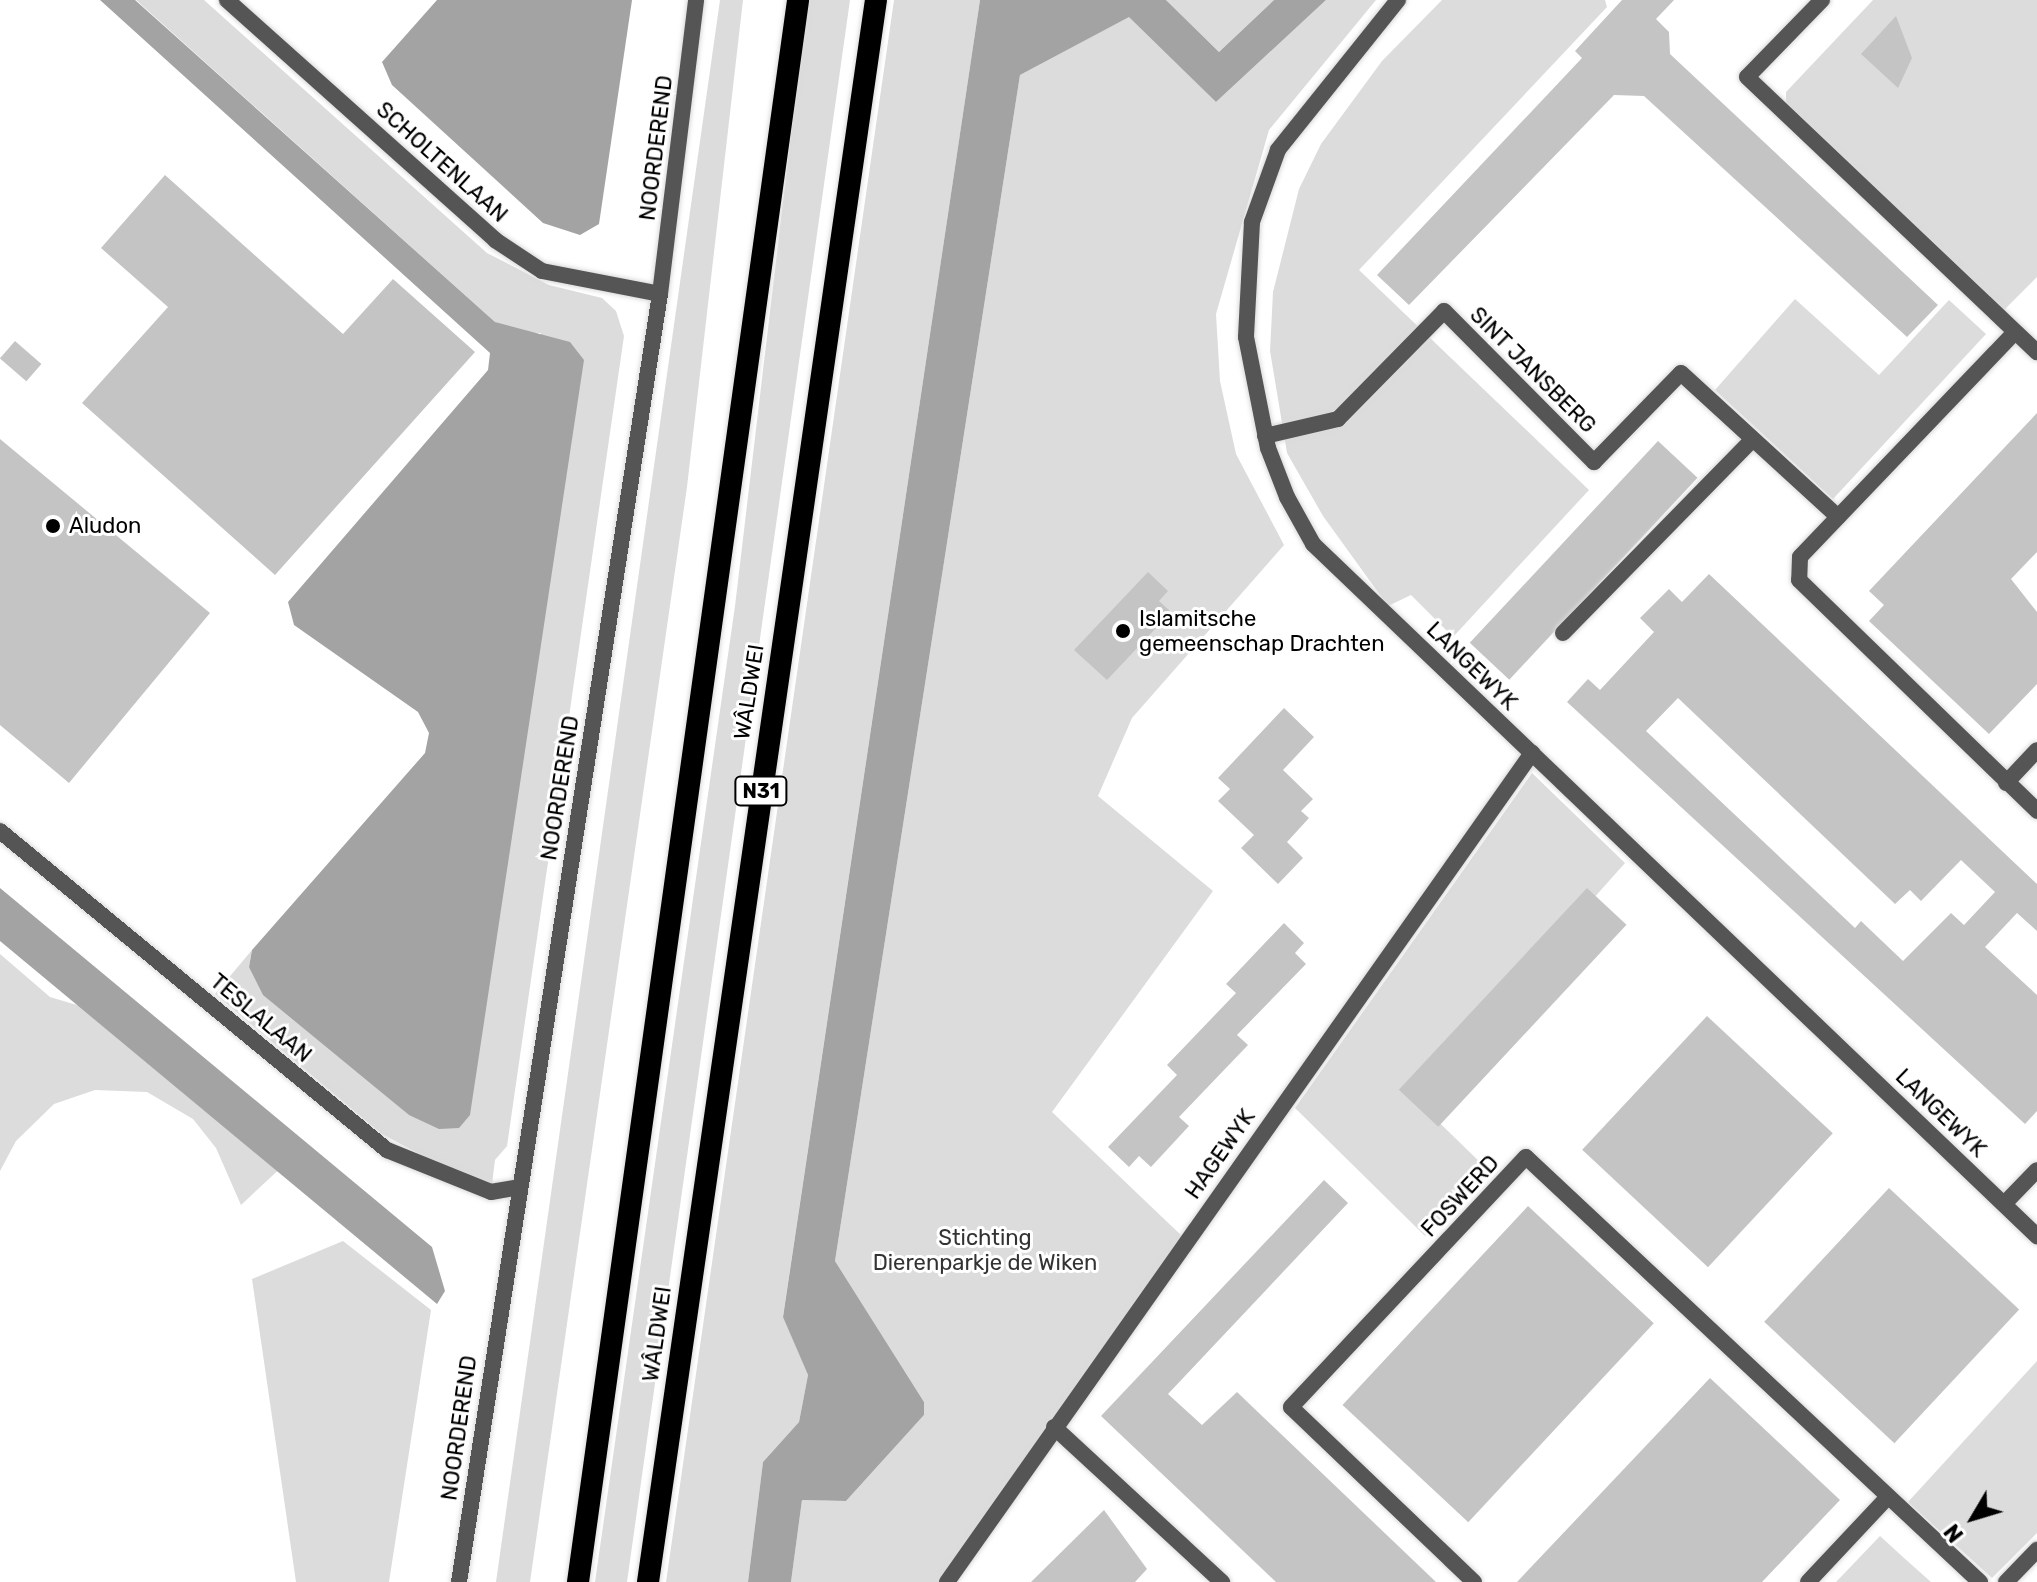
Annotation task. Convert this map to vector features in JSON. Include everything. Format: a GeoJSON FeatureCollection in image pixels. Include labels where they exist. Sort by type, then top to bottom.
{"type":"FeatureCollection","features":[{"type":"Feature","properties":{"kind":"highway","name":"WÂLDWEI"},"geometry":{"type":"LineString","coordinates":[[578,1582],[798,0]]}},
{"type":"Feature","properties":{"kind":"highway","name":"WÂLDWEI"},"geometry":{"type":"LineString","coordinates":[[648,1582],[876,0]]}},
{"type":"Feature","properties":{"kind":"street","name":"SCHOLTENLAAN"},"geometry":{"type":"LineString","coordinates":[[227,0],[495,240],[542,271],[660,294]]}},
{"type":"Feature","properties":{"kind":"street","name":"NOORDEREND"},"geometry":{"type":"LineString","coordinates":[[459,1582],[518,1187],[660,294],[696,0]]}},
{"type":"Feature","properties":{"kind":"street","name":"LANGEWYK"},"geometry":{"type":"LineString","coordinates":[[1398,0],[1278,150],[1252,222],[1246,337],[1265,436],[1313,544],[2037,1236]]}},
{"type":"Feature","properties":{"kind":"street"},"geometry":{"type":"LineString","coordinates":[[1822,0],[1747,77],[2037,352]]}},
{"type":"Feature","properties":{"kind":"street","name":"SINT JANSBERG"},"geometry":{"type":"LineString","coordinates":[[1265,436],[1338,419],[1444,311],[1594,462],[1681,373],[1751,441],[1838,517]]}},
{"type":"Feature","properties":{"kind":"street"},"geometry":{"type":"LineString","coordinates":[[2015,332],[1800,557],[1799,580],[2037,811]]}},
{"type":"Feature","properties":{"kind":"street"},"geometry":{"type":"LineString","coordinates":[[1563,633],[1751,441]]}},
{"type":"Feature","properties":{"kind":"street"},"geometry":{"type":"LineString","coordinates":[[2006,783],[2037,750]]}},
{"type":"Feature","properties":{"kind":"street","name":"HAGEWYK"},"geometry":{"type":"LineString","coordinates":[[947,1582],[1532,753]]}},
{"type":"Feature","properties":{"kind":"street","name":"TESLALAAN"},"geometry":{"type":"LineString","coordinates":[[0,831],[387,1150],[491,1192],[518,1187]]}},
{"type":"Feature","properties":{"kind":"street","name":"FOSWERD"},"geometry":{"type":"LineString","coordinates":[[1474,1582],[1291,1407],[1526,1157],[1886,1499],[1980,1582]]}},
{"type":"Feature","properties":{"kind":"street"},"geometry":{"type":"LineString","coordinates":[[2004,1204],[2037,1170]]}},
{"type":"Feature","properties":{"kind":"street"},"geometry":{"type":"LineString","coordinates":[[1054,1427],[1222,1582]]}},
{"type":"Feature","properties":{"kind":"street"},"geometry":{"type":"LineString","coordinates":[[1808,1582],[1886,1499]]}},
{"type":"Feature","properties":{"kind":"street"},"geometry":{"type":"LineString","coordinates":[[2006,1582],[2037,1550]]}},
{"type":"Feature","properties":{"kind":"green space"},"geometry":{"type":"Polygon","coordinates":[[[136,0],[204,0],[487,253],[549,285],[602,298],[616,311],[624,336],[507,1146],[495,1160],[491,1192],[382,1134],[215,994],[252,950],[249,967],[409,1115],[541,333],[514,332],[495,322],[136,0]]]}},
{"type":"Feature","properties":{"kind":"green space"},"geometry":{"type":"Polygon","coordinates":[[[720,0],[743,0],[687,487],[530,1582],[496,1582],[720,0]]]}},
{"type":"Feature","properties":{"kind":"green space"},"geometry":{"type":"Polygon","coordinates":[[[807,0],[850,0],[627,1582],[595,1582],[735,606],[807,0]]]}},
{"type":"Feature","properties":{"kind":"green space"},"geometry":{"type":"Polygon","coordinates":[[[894,0],[980,0],[783,1316],[808,1375],[799,1422],[763,1462],[748,1582],[666,1582],[894,0]]]}},
{"type":"Feature","properties":{"kind":"green space"},"geometry":{"type":"Polygon","coordinates":[[[1166,0],[1274,0],[1219,52],[1166,0]]]}},
{"type":"Feature","properties":{"kind":"green space","name":"Stichting Dierenparkje de Wiken"},"geometry":{"type":"Polygon","coordinates":[[[1326,0],[1376,0],[1269,130],[1216,314],[1220,381],[1236,454],[1284,545],[1132,718],[1098,796],[1213,891],[1052,1112],[1183,1237],[939,1582],[791,1582],[802,1500],[846,1501],[924,1415],[924,1402],[835,1261],[1020,75],[1130,16],[1216,102],[1326,0]]]}},
{"type":"Feature","properties":{"kind":"green space"},"geometry":{"type":"Polygon","coordinates":[[[1442,0],[1605,0],[1607,7],[1359,270],[1589,490],[1453,637],[1411,595],[1388,606],[1323,516],[1287,453],[1270,351],[1273,292],[1299,189],[1321,144],[1382,61],[1442,0]]]}},
{"type":"Feature","properties":{"kind":"green space"},"geometry":{"type":"Polygon","coordinates":[[[1873,0],[2037,0],[2037,277],[2004,310],[1786,103],[1786,92],[1873,0]]]}},
{"type":"Feature","properties":{"kind":"green space"},"geometry":{"type":"Polygon","coordinates":[[[1795,299],[1879,375],[1949,300],[1986,334],[1833,499],[1715,390],[1795,299]]]}},
{"type":"Feature","properties":{"kind":"green space"},"geometry":{"type":"Polygon","coordinates":[[[1532,773],[1625,863],[1415,1099],[1487,1169],[1425,1236],[1295,1108],[1532,773]]]}},
{"type":"Feature","properties":{"kind":"green space"},"geometry":{"type":"Polygon","coordinates":[[[0,954],[50,997],[107,1014],[286,1163],[241,1205],[216,1148],[193,1119],[147,1092],[95,1090],[54,1104],[16,1141],[0,1171],[0,954]]]}},
{"type":"Feature","properties":{"kind":"green space"},"geometry":{"type":"Polygon","coordinates":[[[343,1241],[431,1310],[389,1582],[296,1582],[252,1279],[343,1241]]]}},
{"type":"Feature","properties":{"kind":"green space"},"geometry":{"type":"Polygon","coordinates":[[[2037,1361],[2037,1533],[1992,1578],[1908,1502],[2037,1361]]]}},
{"type":"Feature","properties":{"kind":"green space"},"geometry":{"type":"Polygon","coordinates":[[[1880,1536],[1904,1558],[1931,1582],[1836,1582],[1880,1536]]]}},
{"type":"Feature","properties":{"kind":"shaded area"},"geometry":{"type":"Polygon","coordinates":[[[100,0],[135,0],[495,322],[570,342],[584,360],[470,1115],[459,1128],[439,1129],[409,1115],[263,995],[249,967],[252,950],[425,753],[429,733],[418,712],[294,625],[288,602],[488,370],[490,353],[100,0]]]}},
{"type":"Feature","properties":{"kind":"shaded area"},"geometry":{"type":"Polygon","coordinates":[[[437,0],[632,0],[599,224],[580,235],[543,223],[392,85],[382,62],[437,0]]]}},
{"type":"Feature","properties":{"kind":"shaded area"},"geometry":{"type":"Polygon","coordinates":[[[980,0],[1166,0],[1219,52],[1274,0],[1326,0],[1216,102],[1129,17],[1020,75],[835,1261],[924,1402],[924,1415],[846,1501],[802,1500],[791,1582],[748,1582],[763,1462],[799,1422],[808,1375],[783,1317],[980,0]]]}},
{"type":"Feature","properties":{"kind":"shaded area"},"geometry":{"type":"Polygon","coordinates":[[[0,888],[432,1247],[445,1291],[437,1304],[0,941],[0,888]]]}},
{"type":"Feature","properties":{"kind":"building"},"geometry":{"type":"Polygon","coordinates":[[[1622,0],[1674,0],[1656,19],[1669,32],[1670,54],[1938,305],[1907,337],[1644,96],[1614,95],[1409,305],[1377,275],[1582,58],[1575,51],[1622,0]]]}},
{"type":"Feature","properties":{"kind":"building"},"geometry":{"type":"Polygon","coordinates":[[[1896,16],[1912,58],[1898,88],[1861,54],[1896,16]]]}},
{"type":"Feature","properties":{"kind":"building"},"geometry":{"type":"Polygon","coordinates":[[[165,175],[343,334],[393,279],[475,352],[275,575],[82,403],[168,307],[101,248],[165,175]]]}},
{"type":"Feature","properties":{"kind":"building"},"geometry":{"type":"Polygon","coordinates":[[[15,341],[41,364],[26,381],[0,358],[15,341]]]}},
{"type":"Feature","properties":{"kind":"building"},"geometry":{"type":"Polygon","coordinates":[[[2037,413],[2037,552],[2011,579],[2037,612],[2037,684],[1989,734],[1869,621],[1884,605],[1869,591],[2037,413]]]}},
{"type":"Feature","properties":{"kind":"building","name":"Aludon"},"geometry":{"type":"Polygon","coordinates":[[[0,439],[210,613],[69,783],[0,725],[0,439]]]}},
{"type":"Feature","properties":{"kind":"building"},"geometry":{"type":"Polygon","coordinates":[[[1658,441],[1697,478],[1509,680],[1470,643],[1658,441]]]}},
{"type":"Feature","properties":{"kind":"building","name":"Islamitsche gemeenschap Drachten"},"geometry":{"type":"Polygon","coordinates":[[[1148,572],[1168,591],[1159,601],[1171,612],[1107,680],[1074,650],[1148,572]]]}},
{"type":"Feature","properties":{"kind":"building"},"geometry":{"type":"Polygon","coordinates":[[[1709,574],[2037,884],[2037,931],[2017,913],[1985,947],[2037,995],[2037,1111],[2025,1124],[1567,702],[1588,679],[1600,690],[1654,632],[1640,618],[1669,589],[1682,602],[1709,574]],[[1678,698],[1646,731],[1855,928],[1861,921],[1903,961],[1951,913],[1964,925],[1995,892],[1961,860],[1921,901],[1910,890],[1895,904],[1678,698]]]}},
{"type":"Feature","properties":{"kind":"building"},"geometry":{"type":"Polygon","coordinates":[[[1284,708],[1314,737],[1283,770],[1313,799],[1301,811],[1309,818],[1287,842],[1303,858],[1278,884],[1241,848],[1254,835],[1218,801],[1230,789],[1218,778],[1284,708]]]}},
{"type":"Feature","properties":{"kind":"building"},"geometry":{"type":"Polygon","coordinates":[[[1587,888],[1626,925],[1438,1127],[1399,1090],[1587,888]]]}},
{"type":"Feature","properties":{"kind":"building"},"geometry":{"type":"Polygon","coordinates":[[[1284,923],[1304,943],[1295,953],[1306,964],[1237,1035],[1248,1045],[1179,1117],[1189,1126],[1151,1167],[1139,1156],[1129,1167],[1108,1147],[1177,1075],[1167,1065],[1236,993],[1226,984],[1284,923]]]}},
{"type":"Feature","properties":{"kind":"building"},"geometry":{"type":"Polygon","coordinates":[[[1707,1016],[1833,1133],[1708,1267],[1582,1150],[1707,1016]]]}},
{"type":"Feature","properties":{"kind":"building"},"geometry":{"type":"Polygon","coordinates":[[[1324,1180],[1348,1203],[1168,1394],[1202,1425],[1237,1392],[1436,1582],[1276,1582],[1101,1416],[1324,1180]]]}},
{"type":"Feature","properties":{"kind":"building"},"geometry":{"type":"Polygon","coordinates":[[[1889,1188],[2019,1309],[1894,1443],[1764,1322],[1889,1188]]]}},
{"type":"Feature","properties":{"kind":"building"},"geometry":{"type":"Polygon","coordinates":[[[1528,1206],[1654,1323],[1468,1522],[1342,1405],[1528,1206]]]}},
{"type":"Feature","properties":{"kind":"building"},"geometry":{"type":"Polygon","coordinates":[[[1710,1378],[1840,1500],[1762,1582],[1517,1582],[1710,1378]]]}},
{"type":"Feature","properties":{"kind":"building"},"geometry":{"type":"Polygon","coordinates":[[[1104,1510],[1147,1569],[1135,1582],[1031,1582],[1104,1510]]]}},
{"type":"Feature","properties":{"kind":"place","name":"Aludon"},"geometry":{"type":"Point","coordinates":[53,526]}},
{"type":"Feature","properties":{"kind":"place","name":"Islamitsche gemeenschap Drachten"},"geometry":{"type":"Point","coordinates":[1123,631]}}]}
